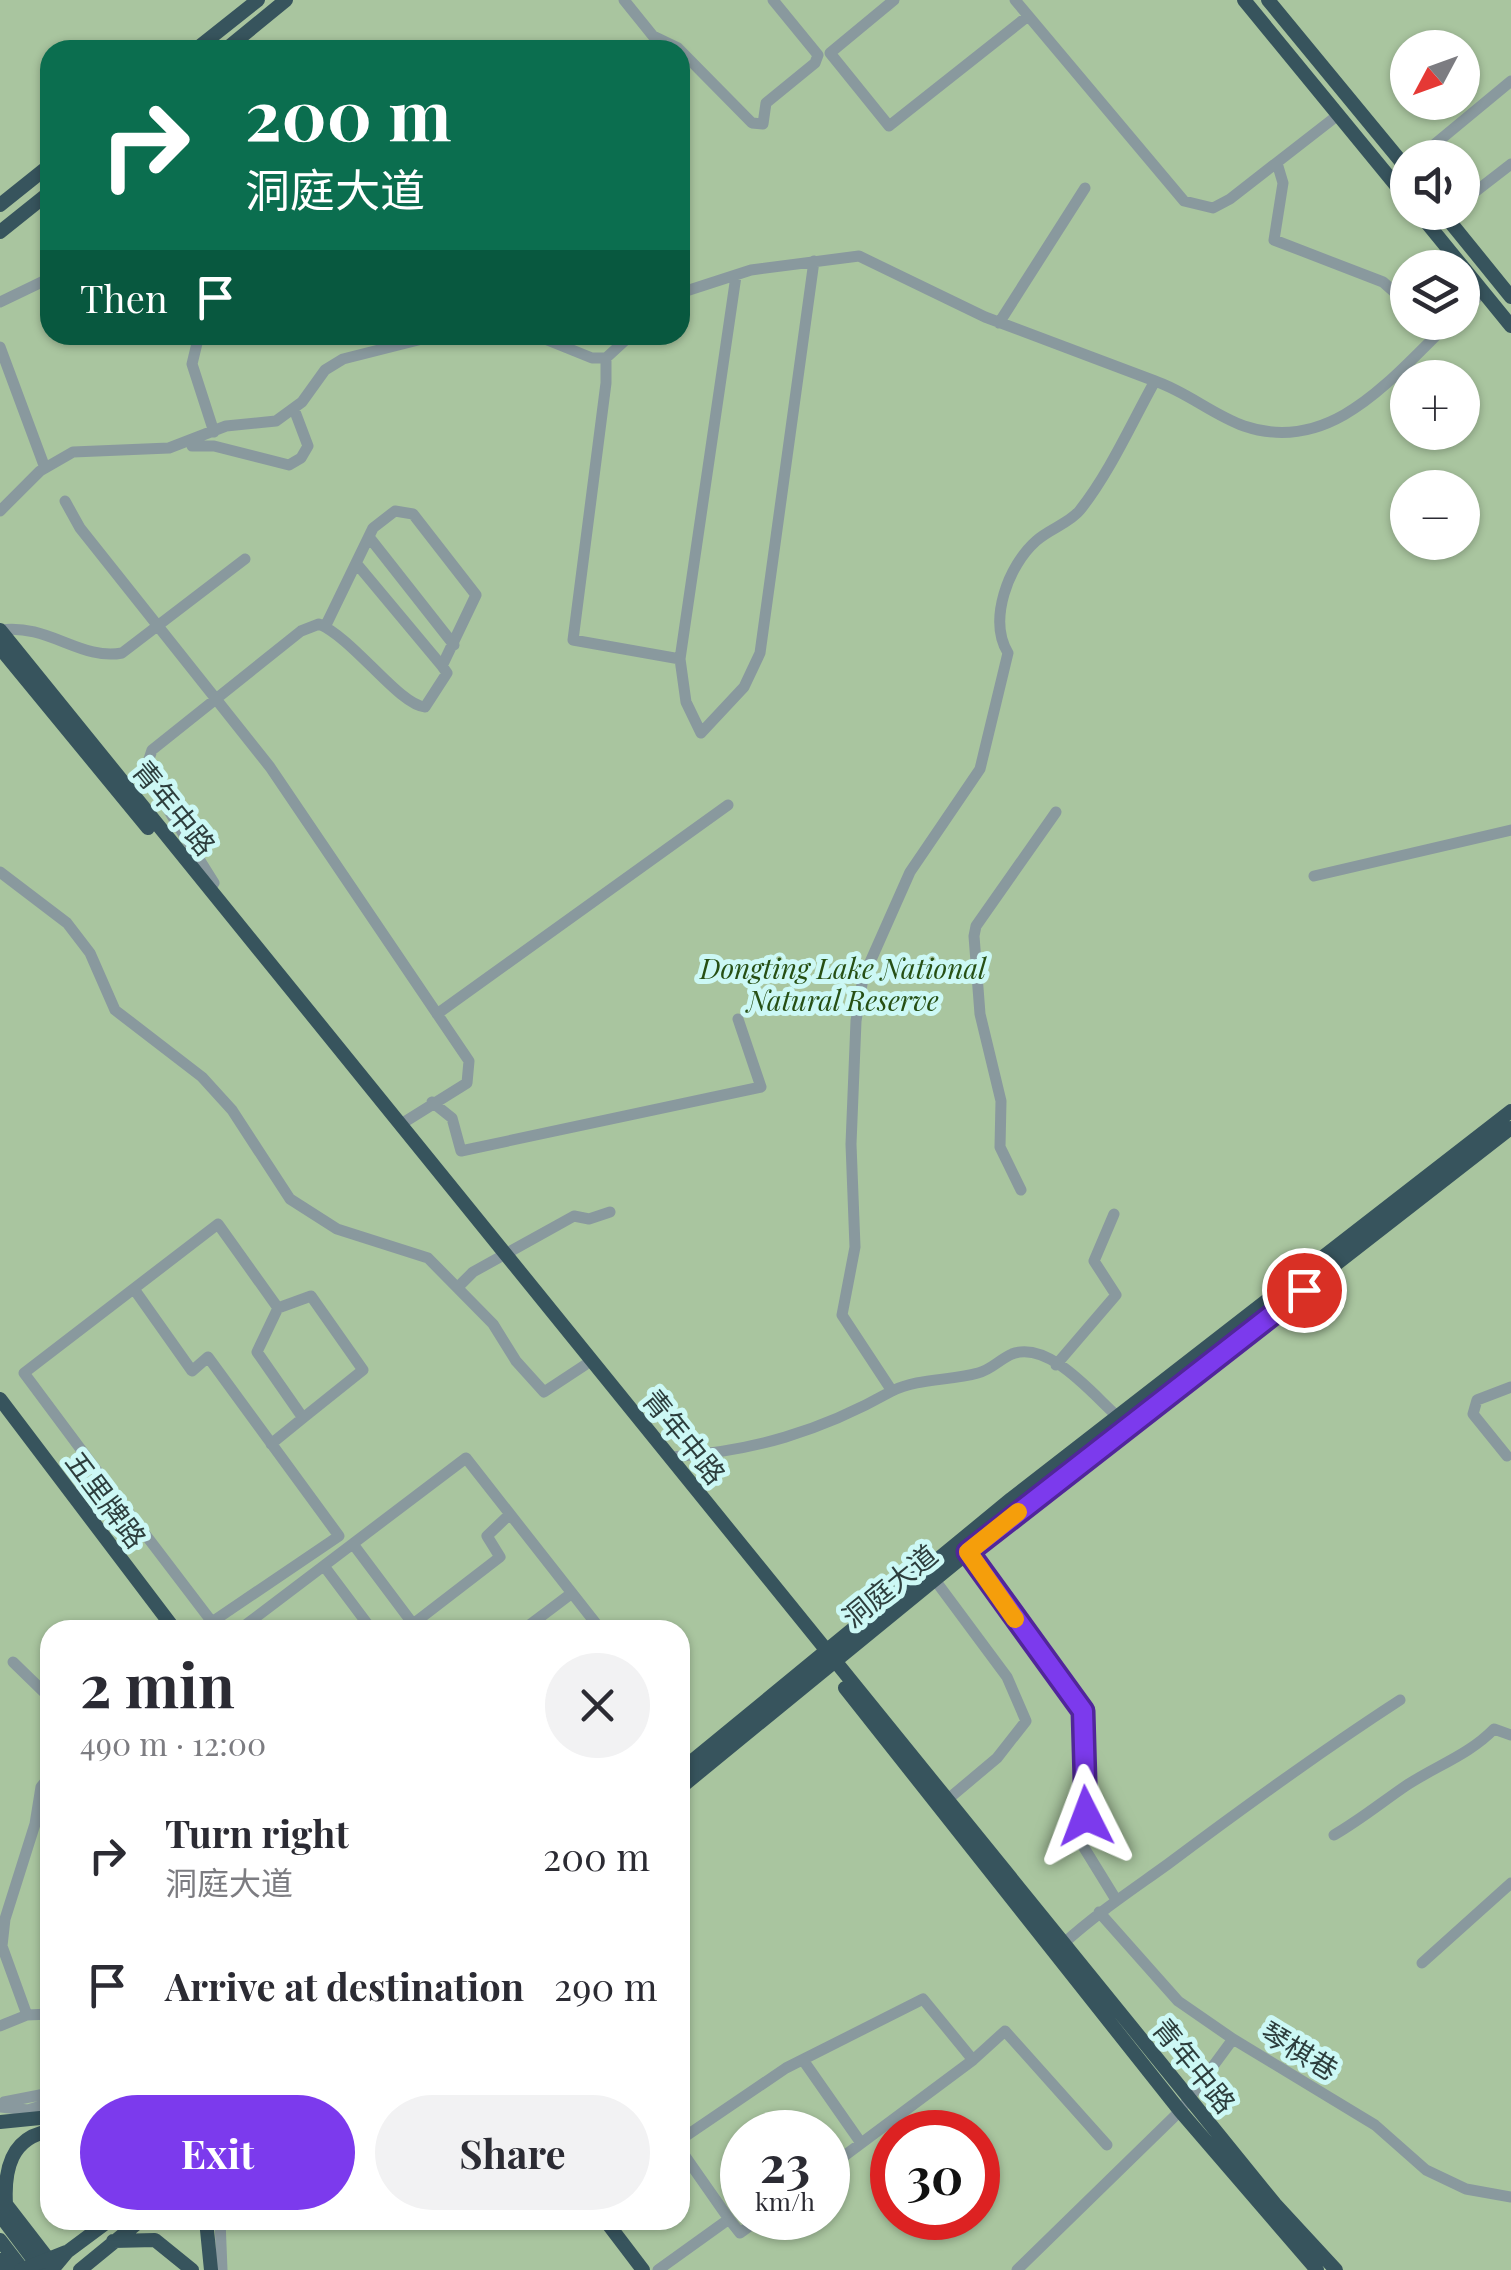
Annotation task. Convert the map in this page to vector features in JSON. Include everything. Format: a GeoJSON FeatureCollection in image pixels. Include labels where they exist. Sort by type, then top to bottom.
{"type":"FeatureCollection","features":[{"type":"Feature","properties":{"kind":"main road"},"geometry":{"type":"LineString","coordinates":[[208,40],[258,0]]}},
{"type":"Feature","properties":{"kind":"main road"},"geometry":{"type":"LineString","coordinates":[[237,40],[286,0]]}},
{"type":"Feature","properties":{"kind":"main road"},"geometry":{"type":"LineString","coordinates":[[1244,0],[1390,178]]}},
{"type":"Feature","properties":{"kind":"main road"},"geometry":{"type":"LineString","coordinates":[[1268,0],[1390,148]]}},
{"type":"Feature","properties":{"kind":"main road"},"geometry":{"type":"LineString","coordinates":[[0,205],[40,173]]}},
{"type":"Feature","properties":{"kind":"main road"},"geometry":{"type":"LineString","coordinates":[[0,232],[40,200]]}},
{"type":"Feature","properties":{"kind":"main road"},"geometry":{"type":"LineString","coordinates":[[1433,230],[1511,326]]}},
{"type":"Feature","properties":{"kind":"main road"},"geometry":{"type":"LineString","coordinates":[[1458,230],[1511,297]]}},
{"type":"Feature","properties":{"kind":"main road","name":"青年中路"},"geometry":{"type":"LineString","coordinates":[[0,630],[502,1256],[670,1458],[1316,2270]]}},
{"type":"Feature","properties":{"kind":"main road"},"geometry":{"type":"LineString","coordinates":[[0,648],[502,1256],[585,1365],[828,1660]]}},
{"type":"Feature","properties":{"kind":"main road","name":"洞庭大道"},"geometry":{"type":"LineString","coordinates":[[690,1779],[1011,1499],[1511,1111]]}},
{"type":"Feature","properties":{"kind":"main road","name":"洞庭大道"},"geometry":{"type":"LineString","coordinates":[[690,1763],[935,1580],[1511,1128]]}},
{"type":"Feature","properties":{"kind":"main road","name":"五里牌路"},"geometry":{"type":"LineString","coordinates":[[0,1399],[167,1620]]}},
{"type":"Feature","properties":{"kind":"main road","name":"五里牌路"},"geometry":{"type":"LineString","coordinates":[[0,1414],[156,1620]]}},
{"type":"Feature","properties":{"kind":"main road","name":"青年中路"},"geometry":{"type":"LineString","coordinates":[[828,1660],[1064,1943],[1185,2104],[1336,2270]]}},
{"type":"Feature","properties":{"kind":"main road"},"geometry":{"type":"LineString","coordinates":[[0,2122],[40,2118]]}},
{"type":"Feature","properties":{"kind":"main road"},"geometry":{"type":"LineString","coordinates":[[40,2133],[29,2137],[12,2155],[2,2205],[41,2270]]}},
{"type":"Feature","properties":{"kind":"main road"},"geometry":{"type":"LineString","coordinates":[[2,2205],[57,2270]]}},
{"type":"Feature","properties":{"kind":"main road"},"geometry":{"type":"LineString","coordinates":[[0,2240],[22,2270],[66,2252],[96,2230]]}},
{"type":"Feature","properties":{"kind":"main road"},"geometry":{"type":"LineString","coordinates":[[80,2270],[128,2230]]}},
{"type":"Feature","properties":{"kind":"main road"},"geometry":{"type":"LineString","coordinates":[[207,2230],[211,2270]]}},
{"type":"Feature","properties":{"kind":"main road"},"geometry":{"type":"LineString","coordinates":[[612,2230],[642,2270]]}},
{"type":"Feature","properties":{"kind":"main road"},"geometry":{"type":"LineString","coordinates":[[624,2230],[656,2270]]}},
{"type":"Feature","properties":{"kind":"main road"},"geometry":{"type":"LineString","coordinates":[[113,2241],[155,2240],[192,2270]]}},
{"type":"Feature","properties":{"kind":"main road"},"geometry":{"type":"LineString","coordinates":[[57,2270],[66,2252]]}},
{"type":"Feature","properties":{"kind":"main road"},"geometry":{"type":"LineString","coordinates":[[57,2270],[100,2252]]}},
{"type":"Feature","properties":{"kind":"main road"},"geometry":{"type":"LineString","coordinates":[[0,2260],[8,2270]]}},
{"type":"Feature","properties":{"kind":"street"},"geometry":{"type":"LineString","coordinates":[[624,0],[653,36],[661,40]]}},
{"type":"Feature","properties":{"kind":"street"},"geometry":{"type":"LineString","coordinates":[[774,0],[888,126],[1028,16]]}},
{"type":"Feature","properties":{"kind":"street"},"geometry":{"type":"LineString","coordinates":[[690,60],[752,122],[763,124],[766,103],[894,0]]}},
{"type":"Feature","properties":{"kind":"street"},"geometry":{"type":"LineString","coordinates":[[1015,0],[1184,201],[1213,208],[1338,116]]}},
{"type":"Feature","properties":{"kind":"street"},"geometry":{"type":"LineString","coordinates":[[1440,140],[1511,81]]}},
{"type":"Feature","properties":{"kind":"street"},"geometry":{"type":"LineString","coordinates":[[1277,162],[1284,183],[1274,240],[1383,282],[1390,288]]}},
{"type":"Feature","properties":{"kind":"street"},"geometry":{"type":"LineString","coordinates":[[1480,188],[1511,164]]}},
{"type":"Feature","properties":{"kind":"street"},"geometry":{"type":"LineString","coordinates":[[998,323],[1084,188]]}},
{"type":"Feature","properties":{"kind":"street"},"geometry":{"type":"LineString","coordinates":[[690,290],[736,276],[859,256],[998,323],[1155,382],[1243,425],[1290,436],[1324,428],[1356,408],[1432,340]]}},
{"type":"Feature","properties":{"kind":"street"},"geometry":{"type":"LineString","coordinates":[[736,276],[680,660],[686,702],[701,733],[744,687],[760,653],[814,261]]}},
{"type":"Feature","properties":{"kind":"street"},"geometry":{"type":"LineString","coordinates":[[0,302],[40,283]]}},
{"type":"Feature","properties":{"kind":"street"},"geometry":{"type":"LineString","coordinates":[[1480,295],[1483,292]]}},
{"type":"Feature","properties":{"kind":"street"},"geometry":{"type":"LineString","coordinates":[[197,345],[192,364],[214,432]]}},
{"type":"Feature","properties":{"kind":"street"},"geometry":{"type":"LineString","coordinates":[[178,445],[226,426],[276,422],[294,409],[325,370],[343,360],[395,345]]}},
{"type":"Feature","properties":{"kind":"street"},"geometry":{"type":"LineString","coordinates":[[559,345],[592,358],[606,358],[620,345]]}},
{"type":"Feature","properties":{"kind":"street"},"geometry":{"type":"LineString","coordinates":[[0,346],[46,468]]}},
{"type":"Feature","properties":{"kind":"street"},"geometry":{"type":"LineString","coordinates":[[606,358],[573,640],[680,660]]}},
{"type":"Feature","properties":{"kind":"street"},"geometry":{"type":"LineString","coordinates":[[892,1391],[864,1355],[842,1315],[855,1247],[851,1144],[856,1021],[863,978],[910,872],[980,770],[1008,657],[998,635],[999,614],[1018,561],[1035,541],[1078,514],[1155,382]]}},
{"type":"Feature","properties":{"kind":"street"},"geometry":{"type":"LineString","coordinates":[[0,511],[46,468],[73,452],[214,446],[289,465],[302,458],[308,446],[294,409]]}},
{"type":"Feature","properties":{"kind":"street"},"geometry":{"type":"LineString","coordinates":[[65,502],[80,528],[270,767],[469,1061],[466,1084],[406,1121]]}},
{"type":"Feature","properties":{"kind":"street"},"geometry":{"type":"LineString","coordinates":[[325,626],[369,537],[395,511],[413,514],[476,595],[442,666]]}},
{"type":"Feature","properties":{"kind":"street"},"geometry":{"type":"LineString","coordinates":[[369,537],[454,645]]}},
{"type":"Feature","properties":{"kind":"street"},"geometry":{"type":"LineString","coordinates":[[0,630],[25,626],[106,656],[122,654],[245,560]]}},
{"type":"Feature","properties":{"kind":"street"},"geometry":{"type":"LineString","coordinates":[[210,889],[214,882],[152,782],[147,765],[152,750],[301,630],[325,626],[340,633],[416,706],[425,707],[447,673],[356,563]]}},
{"type":"Feature","properties":{"kind":"street"},"geometry":{"type":"LineString","coordinates":[[437,1014],[728,805]]}},
{"type":"Feature","properties":{"kind":"street"},"geometry":{"type":"LineString","coordinates":[[1020,1190],[1000,1147],[1000,1101],[980,1014],[974,936],[976,926],[1056,812]]}},
{"type":"Feature","properties":{"kind":"street"},"geometry":{"type":"LineString","coordinates":[[1314,876],[1511,830]]}},
{"type":"Feature","properties":{"kind":"street"},"geometry":{"type":"LineString","coordinates":[[0,872],[67,923],[90,953],[115,1010],[202,1078],[232,1110],[290,1199],[338,1228],[428,1258],[492,1324],[544,1392],[585,1365]]}},
{"type":"Feature","properties":{"kind":"street"},"geometry":{"type":"LineString","coordinates":[[432,1102],[452,1118],[461,1151],[760,1087],[738,1019]]}},
{"type":"Feature","properties":{"kind":"street"},"geometry":{"type":"LineString","coordinates":[[458,1287],[472,1272],[574,1216],[589,1218],[610,1212]]}},
{"type":"Feature","properties":{"kind":"street"},"geometry":{"type":"LineString","coordinates":[[1056,1365],[1116,1295],[1094,1262],[1114,1214]]}},
{"type":"Feature","properties":{"kind":"street"},"geometry":{"type":"LineString","coordinates":[[210,1620],[24,1374],[218,1224],[278,1308]]}},
{"type":"Feature","properties":{"kind":"street"},"geometry":{"type":"LineString","coordinates":[[134,1289],[192,1371],[208,1357],[338,1536],[215,1620]]}},
{"type":"Feature","properties":{"kind":"street"},"geometry":{"type":"LineString","coordinates":[[271,1444],[364,1370],[311,1296],[278,1308],[257,1352],[303,1418]]}},
{"type":"Feature","properties":{"kind":"street"},"geometry":{"type":"LineString","coordinates":[[670,1458],[718,1454],[778,1442],[840,1420],[908,1384],[980,1373],[1012,1354],[1028,1352],[1056,1365],[1117,1416]]}},
{"type":"Feature","properties":{"kind":"street"},"geometry":{"type":"LineString","coordinates":[[1507,1456],[1473,1414],[1477,1400],[1511,1387]]}},
{"type":"Feature","properties":{"kind":"street"},"geometry":{"type":"LineString","coordinates":[[262,1620],[324,1566],[466,1458],[593,1620]]}},
{"type":"Feature","properties":{"kind":"street"},"geometry":{"type":"LineString","coordinates":[[75,1498],[100,1476]]}},
{"type":"Feature","properties":{"kind":"street"},"geometry":{"type":"LineString","coordinates":[[424,1620],[500,1557],[487,1536],[510,1514]]}},
{"type":"Feature","properties":{"kind":"street"},"geometry":{"type":"LineString","coordinates":[[353,1544],[411,1620]]}},
{"type":"Feature","properties":{"kind":"street"},"geometry":{"type":"LineString","coordinates":[[968,1552],[1083,1711],[1080,1735],[1087,1784],[1083,1846],[1115,1898]]}},
{"type":"Feature","properties":{"kind":"street"},"geometry":{"type":"LineString","coordinates":[[324,1566],[364,1620]]}},
{"type":"Feature","properties":{"kind":"street"},"geometry":{"type":"LineString","coordinates":[[935,1580],[1007,1677],[1026,1721],[998,1758],[947,1800]]}},
{"type":"Feature","properties":{"kind":"street"},"geometry":{"type":"LineString","coordinates":[[537,1620],[572,1594]]}},
{"type":"Feature","properties":{"kind":"street"},"geometry":{"type":"LineString","coordinates":[[13,1662],[40,1688]]}},
{"type":"Feature","properties":{"kind":"street"},"geometry":{"type":"LineString","coordinates":[[1064,1943],[1115,1898],[1165,1866],[1272,1784],[1400,1700]]}},
{"type":"Feature","properties":{"kind":"street"},"geometry":{"type":"LineString","coordinates":[[1334,1835],[1376,1810],[1404,1787],[1478,1746],[1494,1729],[1511,1736]]}},
{"type":"Feature","properties":{"kind":"street"},"geometry":{"type":"LineString","coordinates":[[27,2015],[2,1946],[4,1919],[40,1792]]}},
{"type":"Feature","properties":{"kind":"street"},"geometry":{"type":"LineString","coordinates":[[1422,1963],[1511,1883]]}},
{"type":"Feature","properties":{"kind":"street"},"geometry":{"type":"LineString","coordinates":[[1099,1912],[1178,2001],[1233,2039]]}},
{"type":"Feature","properties":{"kind":"street"},"geometry":{"type":"LineString","coordinates":[[690,2133],[802,2060],[922,1999],[973,2060]]}},
{"type":"Feature","properties":{"kind":"street"},"geometry":{"type":"LineString","coordinates":[[0,2026],[27,2015],[40,2014]]}},
{"type":"Feature","properties":{"kind":"street"},"geometry":{"type":"LineString","coordinates":[[850,2151],[973,2060],[1005,2031],[1108,2145]]}},
{"type":"Feature","properties":{"kind":"street","name":"琴棋巷"},"geometry":{"type":"LineString","coordinates":[[1017,2270],[1185,2104],[1233,2039],[1375,2124],[1426,2170],[1466,2189],[1511,2197]]}},
{"type":"Feature","properties":{"kind":"street"},"geometry":{"type":"LineString","coordinates":[[802,2060],[861,2143]]}},
{"type":"Feature","properties":{"kind":"street"},"geometry":{"type":"LineString","coordinates":[[0,2105],[40,2096]]}},
{"type":"Feature","properties":{"kind":"street"},"geometry":{"type":"LineString","coordinates":[[0,2105],[28,2110],[40,2106]]}},
{"type":"Feature","properties":{"kind":"street"},"geometry":{"type":"LineString","coordinates":[[690,2163],[720,2206]]}},
{"type":"Feature","properties":{"kind":"street"},"geometry":{"type":"LineString","coordinates":[[656,2270],[720,2225]]}},
{"type":"Feature","properties":{"kind":"street"},"geometry":{"type":"LineString","coordinates":[[220,2230],[222,2270]]}},
{"type":"Feature","properties":{"kind":"green space","name":"Dongting Lake National Natural Reserve"},"geometry":{"type":"Polygon","coordinates":[[[0,0],[1511,0],[1511,2270],[0,2270],[0,0]]]}},
{"type":"Feature","properties":{"kind":"slow traffic"},"geometry":{"type":"LineString","coordinates":[[1015,1619],[968,1552],[1018,1512]]}},
{"type":"Feature","properties":{"kind":"route"},"geometry":{"type":"LineString","coordinates":[[1086,1816],[1087,1784],[1080,1735],[1083,1711],[1036,1652],[1031,1638],[968,1552],[1304,1290]]}}]}
